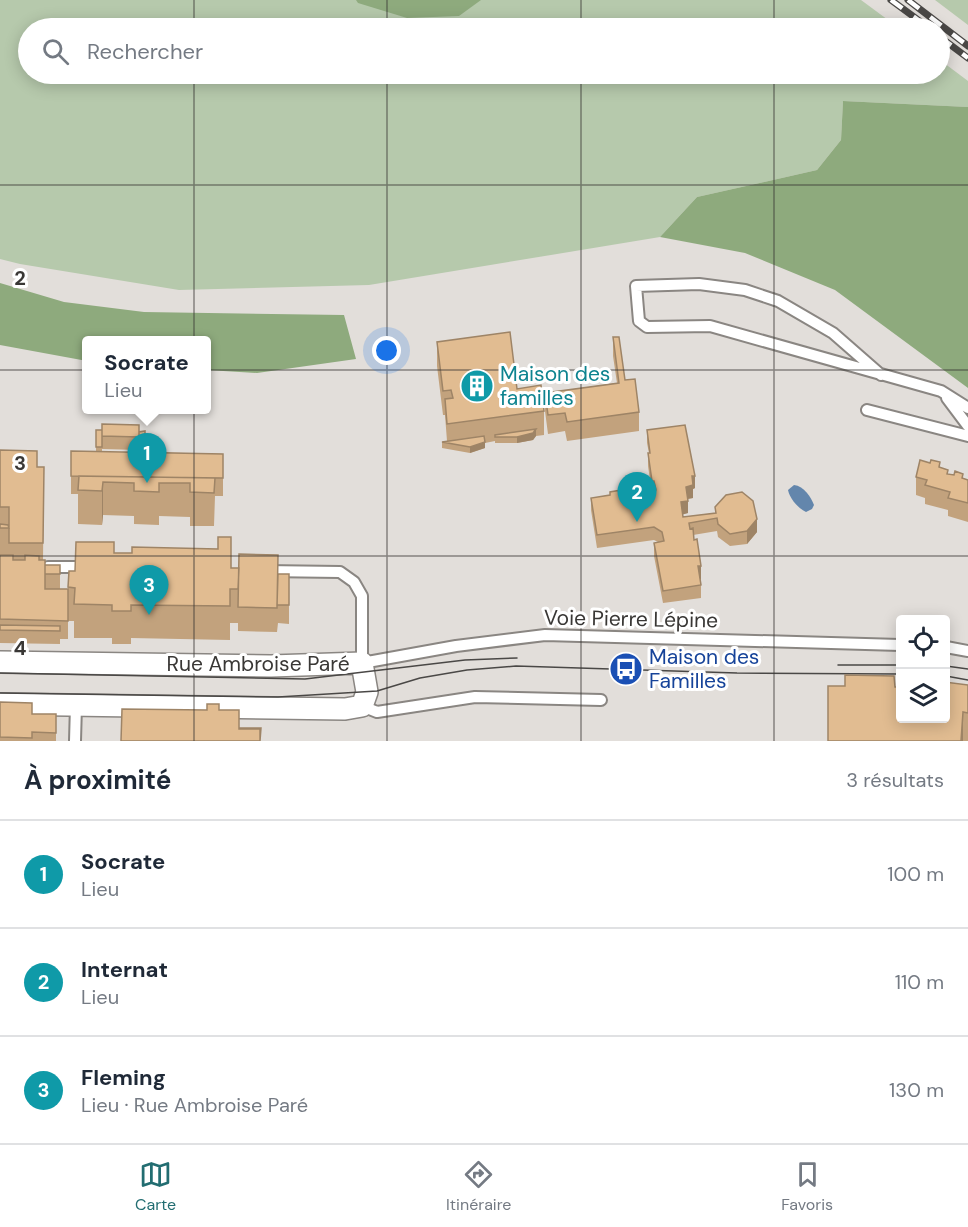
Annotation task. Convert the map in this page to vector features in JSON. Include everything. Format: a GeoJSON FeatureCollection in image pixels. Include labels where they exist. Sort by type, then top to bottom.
{"type":"FeatureCollection","features":[{"type":"Feature","properties":{"kind":"street","name":"Rue Ambroise Paré"},"geometry":{"type":"LineString","coordinates":[[0,662],[272,666],[362,663],[367,692],[362,706],[345,709],[0,704]]}},
{"type":"Feature","properties":{"kind":"lane"},"geometry":{"type":"LineString","coordinates":[[881,375],[833,333],[778,301],[745,290],[699,284],[636,286],[639,321],[647,327],[710,326],[881,375],[941,391],[968,408]]}},
{"type":"Feature","properties":{"kind":"lane"},"geometry":{"type":"LineString","coordinates":[[941,391],[968,426]]}},
{"type":"Feature","properties":{"kind":"lane"},"geometry":{"type":"LineString","coordinates":[[867,410],[968,436]]}},
{"type":"Feature","properties":{"kind":"lane"},"geometry":{"type":"LineString","coordinates":[[35,567],[94,568]]}},
{"type":"Feature","properties":{"kind":"lane"},"geometry":{"type":"LineString","coordinates":[[258,571],[340,572],[354,582],[362,596],[362,663]]}},
{"type":"Feature","properties":{"kind":"lane","name":"Voie Pierre Lépine"},"geometry":{"type":"LineString","coordinates":[[362,663],[456,646],[545,635],[896,645]]}},
{"type":"Feature","properties":{"kind":"lane"},"geometry":{"type":"LineString","coordinates":[[950,648],[968,651]]}},
{"type":"Feature","properties":{"kind":"lane"},"geometry":{"type":"LineString","coordinates":[[362,706],[377,712],[475,698],[601,700]]}},
{"type":"Feature","properties":{"kind":"lane"},"geometry":{"type":"LineString","coordinates":[[75,705],[75,741]]}},
{"type":"Feature","properties":{"kind":"green space"},"geometry":{"type":"Polygon","coordinates":[[[0,0],[861,0],[885,18],[18,18],[18,84],[950,84],[950,68],[968,81],[968,107],[843,101],[841,140],[817,170],[697,197],[660,237],[369,285],[179,290],[0,259],[0,0]]]}},
{"type":"Feature","properties":{"kind":"green space"},"geometry":{"type":"Polygon","coordinates":[[[356,0],[481,0],[459,16],[407,18],[358,3],[356,0]]]}},
{"type":"Feature","properties":{"kind":"green space"},"geometry":{"type":"Polygon","coordinates":[[[935,0],[968,0],[968,25],[935,0]]]}},
{"type":"Feature","properties":{"kind":"green space"},"geometry":{"type":"Polygon","coordinates":[[[843,101],[968,107],[968,388],[835,290],[745,253],[660,237],[697,197],[817,170],[841,140],[843,101]]]}},
{"type":"Feature","properties":{"kind":"green space"},"geometry":{"type":"Polygon","coordinates":[[[0,283],[64,302],[144,312],[344,315],[356,359],[257,373],[211,370],[211,336],[82,336],[82,360],[0,345],[0,283]]]}},
{"type":"Feature","properties":{"kind":"water"},"geometry":{"type":"Polygon","coordinates":[[[794,485],[801,487],[809,495],[814,505],[812,509],[806,512],[792,500],[788,490],[794,485]]]}},
{"type":"Feature","properties":{"kind":"building","name":"Maison des familles"},"geometry":{"type":"Polygon","coordinates":[[[510,332],[517,389],[541,385],[544,411],[447,424],[445,399],[453,398],[451,390],[443,391],[437,342],[510,332]]]}},
{"type":"Feature","properties":{"kind":"building"},"geometry":{"type":"Polygon","coordinates":[[[613,337],[619,337],[625,380],[635,379],[639,412],[567,422],[565,413],[548,415],[545,393],[619,383],[613,337]]]}},
{"type":"Feature","properties":{"kind":"building"},"geometry":{"type":"Polygon","coordinates":[[[102,424],[139,425],[139,437],[102,436],[102,424]]]}},
{"type":"Feature","properties":{"kind":"building"},"geometry":{"type":"Polygon","coordinates":[[[685,425],[695,476],[692,476],[693,485],[686,487],[688,501],[681,502],[683,517],[716,513],[715,507],[726,495],[742,492],[753,501],[757,519],[747,531],[730,534],[718,524],[717,518],[689,523],[690,529],[693,528],[694,540],[697,539],[701,585],[663,591],[654,543],[664,541],[662,532],[654,527],[597,535],[591,498],[638,487],[640,498],[649,497],[656,490],[654,481],[652,481],[647,430],[685,425]]]}},
{"type":"Feature","properties":{"kind":"building"},"geometry":{"type":"Polygon","coordinates":[[[536,429],[533,433],[517,437],[495,437],[495,435],[536,429]]]}},
{"type":"Feature","properties":{"kind":"building"},"geometry":{"type":"Polygon","coordinates":[[[96,430],[102,430],[102,447],[96,447],[96,430]]]}},
{"type":"Feature","properties":{"kind":"building"},"geometry":{"type":"Polygon","coordinates":[[[145,431],[145,448],[139,448],[139,432],[145,431]]]}},
{"type":"Feature","properties":{"kind":"building"},"geometry":{"type":"Polygon","coordinates":[[[484,436],[485,442],[470,447],[442,442],[484,436]]]}},
{"type":"Feature","properties":{"kind":"building"},"geometry":{"type":"Polygon","coordinates":[[[0,450],[37,451],[37,467],[44,467],[43,543],[9,543],[9,507],[0,507],[0,450]]]}},
{"type":"Feature","properties":{"kind":"building"},"geometry":{"type":"Polygon","coordinates":[[[71,451],[223,454],[223,478],[71,476],[71,451]]]}},
{"type":"Feature","properties":{"kind":"building"},"geometry":{"type":"Polygon","coordinates":[[[920,460],[930,463],[931,460],[940,462],[939,467],[948,470],[947,474],[954,475],[955,471],[963,474],[962,478],[968,480],[968,503],[948,498],[950,492],[925,485],[927,480],[916,477],[920,460]]]}},
{"type":"Feature","properties":{"kind":"building"},"geometry":{"type":"Polygon","coordinates":[[[79,476],[215,478],[214,493],[190,492],[190,483],[159,483],[159,492],[134,491],[134,483],[103,482],[102,491],[78,490],[79,476]]]}},
{"type":"Feature","properties":{"kind":"building"},"geometry":{"type":"Polygon","coordinates":[[[0,524],[8,525],[9,528],[0,528],[0,524]]]}},
{"type":"Feature","properties":{"kind":"building"},"geometry":{"type":"Polygon","coordinates":[[[218,537],[231,537],[231,568],[239,568],[238,589],[230,589],[230,606],[131,605],[131,611],[112,611],[112,605],[74,604],[75,588],[68,587],[69,571],[75,571],[76,542],[114,542],[114,553],[132,553],[132,547],[218,549],[218,537]]]}},
{"type":"Feature","properties":{"kind":"building"},"geometry":{"type":"Polygon","coordinates":[[[239,554],[278,555],[277,608],[238,607],[239,554]]]}},
{"type":"Feature","properties":{"kind":"building"},"geometry":{"type":"Polygon","coordinates":[[[0,555],[13,555],[13,560],[25,560],[25,555],[39,556],[39,560],[45,560],[45,589],[68,589],[68,621],[0,619],[0,555]]]}},
{"type":"Feature","properties":{"kind":"building"},"geometry":{"type":"Polygon","coordinates":[[[45,565],[60,565],[60,574],[45,574],[45,565]]]}},
{"type":"Feature","properties":{"kind":"building"},"geometry":{"type":"Polygon","coordinates":[[[278,574],[289,574],[289,605],[277,605],[278,574]]]}},
{"type":"Feature","properties":{"kind":"building"},"geometry":{"type":"Polygon","coordinates":[[[0,625],[60,626],[60,631],[0,630],[0,625]]]}},
{"type":"Feature","properties":{"kind":"building"},"geometry":{"type":"Polygon","coordinates":[[[845,675],[894,676],[896,723],[950,723],[950,683],[968,685],[968,713],[963,712],[961,741],[828,741],[828,686],[845,686],[845,675]]]}},
{"type":"Feature","properties":{"kind":"building"},"geometry":{"type":"Polygon","coordinates":[[[0,702],[32,703],[32,714],[56,714],[56,733],[32,732],[32,738],[0,737],[0,702]]]}},
{"type":"Feature","properties":{"kind":"building"},"geometry":{"type":"Polygon","coordinates":[[[207,704],[219,704],[219,710],[239,710],[239,729],[260,729],[260,741],[121,741],[122,709],[207,710],[207,704]]]}},
{"type":"Feature","properties":{"kind":"building"},"geometry":{"type":"Polygon","coordinates":[[[239,728],[261,728],[260,741],[260,729],[239,728]]]}},
{"type":"Feature","properties":{"kind":"tram line"},"geometry":{"type":"LineString","coordinates":[[0,673],[305,679],[465,660],[517,658]]}},
{"type":"Feature","properties":{"kind":"tram line"},"geometry":{"type":"LineString","coordinates":[[838,665],[896,665]]}},
{"type":"Feature","properties":{"kind":"tram line"},"geometry":{"type":"LineString","coordinates":[[0,693],[278,697],[377,691],[420,678],[467,670],[516,666],[737,673],[896,674]]}},
{"type":"Feature","properties":{"kind":"tram line"},"geometry":{"type":"LineString","coordinates":[[950,667],[968,669]]}},
{"type":"Feature","properties":{"kind":"tram line"},"geometry":{"type":"LineString","coordinates":[[950,677],[968,680]]}},
{"type":"Feature","properties":{"kind":"railway"},"geometry":{"type":"LineString","coordinates":[[891,0],[915,18]]}},
{"type":"Feature","properties":{"kind":"railway"},"geometry":{"type":"LineString","coordinates":[[908,0],[931,18]]}},
{"type":"Feature","properties":{"kind":"railway"},"geometry":{"type":"LineString","coordinates":[[950,32],[968,46]]}},
{"type":"Feature","properties":{"kind":"railway"},"geometry":{"type":"LineString","coordinates":[[950,44],[968,58]]}},
{"type":"Feature","properties":{"kind":"place","name":"Maison des familles"},"geometry":{"type":"Point","coordinates":[477,386]}},
{"type":"Feature","properties":{"kind":"place","name":"Socrate"},"geometry":{"type":"Point","coordinates":[147,483]}},
{"type":"Feature","properties":{"kind":"place","name":"Internat"},"geometry":{"type":"Point","coordinates":[637,522]}},
{"type":"Feature","properties":{"kind":"place","name":"Fleming"},"geometry":{"type":"Point","coordinates":[149,615]}},
{"type":"Feature","properties":{"kind":"place","name":"Maison des Familles"},"geometry":{"type":"Point","coordinates":[626,669]}}]}
